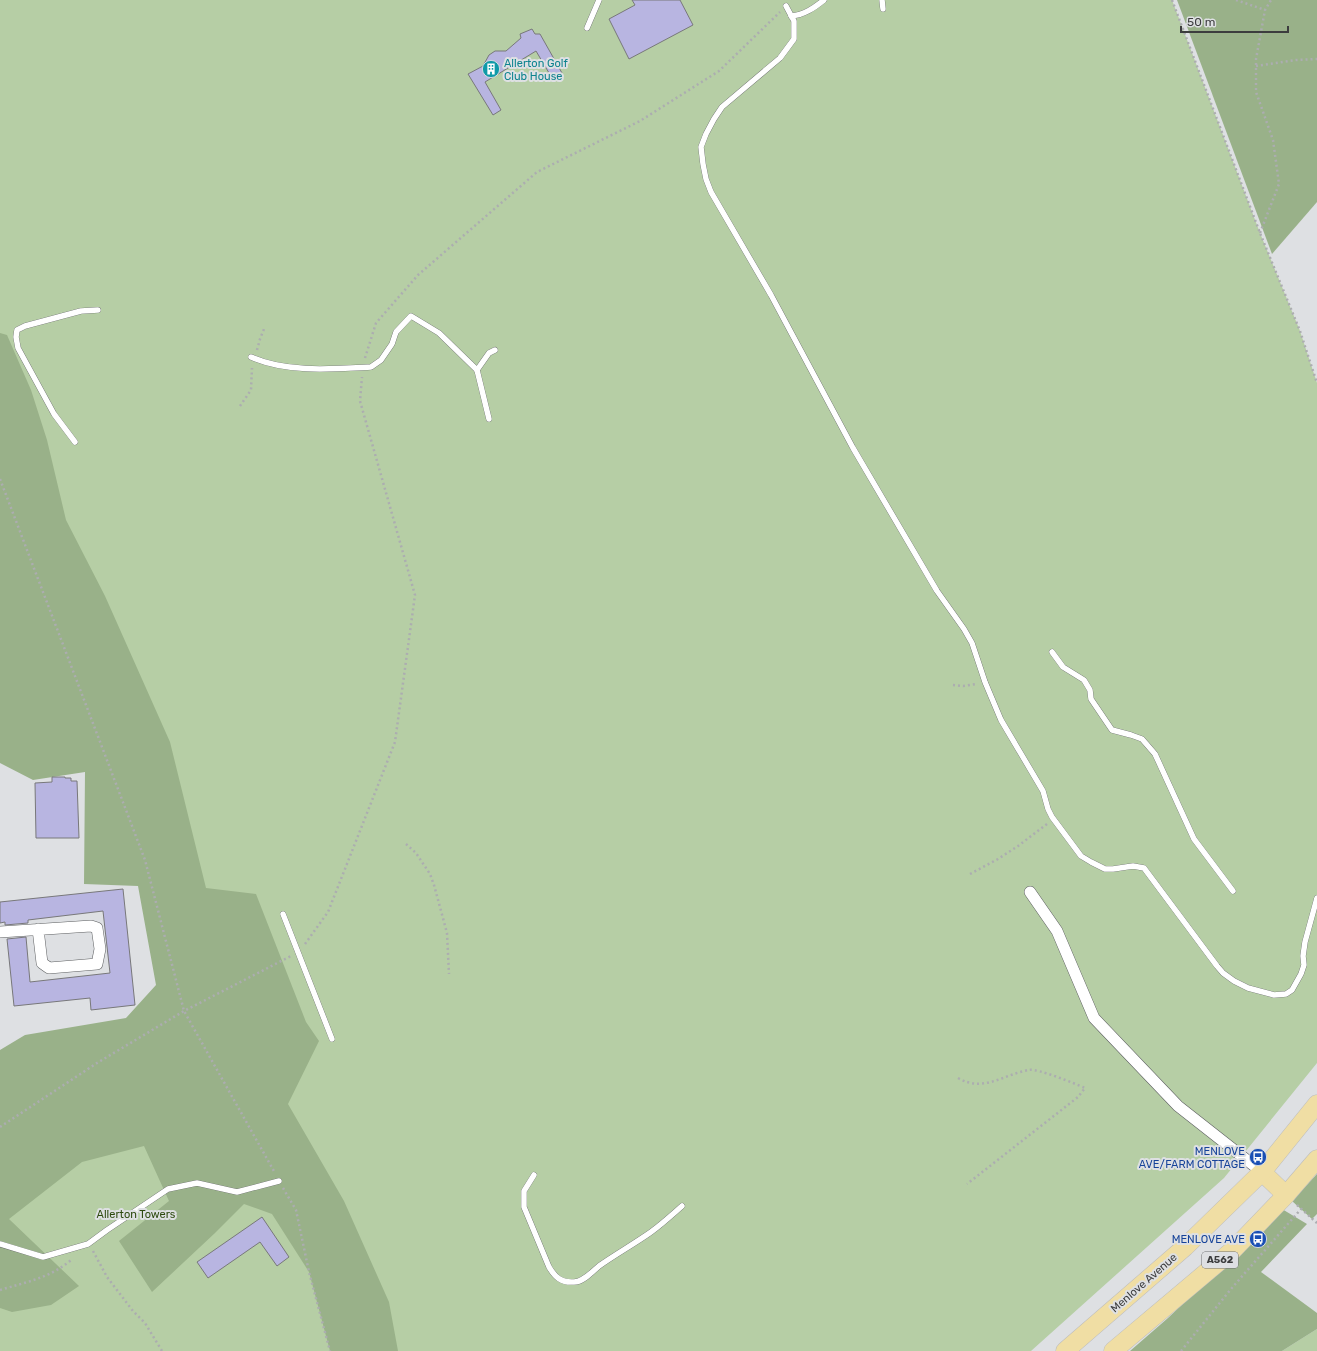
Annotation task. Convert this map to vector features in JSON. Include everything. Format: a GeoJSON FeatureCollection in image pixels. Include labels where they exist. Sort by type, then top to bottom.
{"type":"FeatureCollection","features":[{"type":"Feature","properties":{"kind":"highway","name":"Menlove Avenue"},"geometry":{"type":"LineString","coordinates":[[1065,1351],[1185,1247],[1262,1172],[1317,1104]]}},
{"type":"Feature","properties":{"kind":"highway","name":"A562"},"geometry":{"type":"LineString","coordinates":[[1113,1351],[1234,1248],[1286,1195],[1317,1159]]}},
{"type":"Feature","properties":{"kind":"highway"},"geometry":{"type":"LineString","coordinates":[[1262,1172],[1286,1195]]}},
{"type":"Feature","properties":{"kind":"street"},"geometry":{"type":"LineString","coordinates":[[1030,892],[1058,931],[1094,1018],[1178,1106],[1262,1172]]}},
{"type":"Feature","properties":{"kind":"street"},"geometry":{"type":"LineString","coordinates":[[0,932],[38,929],[92,926],[97,928],[100,950],[97,964],[49,968],[42,963],[38,929]]}},
{"type":"Feature","properties":{"kind":"lane"},"geometry":{"type":"LineString","coordinates":[[587,28],[599,0]]}},
{"type":"Feature","properties":{"kind":"lane"},"geometry":{"type":"LineString","coordinates":[[791,16],[800,15],[816,7],[824,0]]}},
{"type":"Feature","properties":{"kind":"lane"},"geometry":{"type":"LineString","coordinates":[[882,0],[883,9]]}},
{"type":"Feature","properties":{"kind":"lane"},"geometry":{"type":"LineString","coordinates":[[786,6],[794,21],[794,39],[780,58],[722,107],[714,119],[701,147],[706,179],[711,192],[771,295],[853,448],[937,591],[972,643],[985,682],[1001,720],[1037,778],[1043,790],[1048,809],[1081,856],[1105,869],[1113,870],[1133,866],[1144,868],[1217,966],[1229,977],[1248,988],[1274,995],[1286,994],[1292,990],[1304,965],[1303,956],[1305,942],[1317,898]]}},
{"type":"Feature","properties":{"kind":"lane"},"geometry":{"type":"LineString","coordinates":[[75,442],[54,414],[18,348],[16,337],[17,330],[25,326],[81,311],[98,310]]}},
{"type":"Feature","properties":{"kind":"lane"},"geometry":{"type":"LineString","coordinates":[[251,357],[260,362],[293,368],[371,367],[381,360],[392,344],[396,332],[411,316],[439,333],[477,370],[489,419]]}},
{"type":"Feature","properties":{"kind":"lane"},"geometry":{"type":"LineString","coordinates":[[477,370],[489,353],[495,350]]}},
{"type":"Feature","properties":{"kind":"lane"},"geometry":{"type":"LineString","coordinates":[[1052,652],[1064,667],[1084,680],[1090,690],[1091,700],[1112,730],[1142,739],[1155,754],[1194,839],[1233,891]]}},
{"type":"Feature","properties":{"kind":"lane"},"geometry":{"type":"LineString","coordinates":[[283,914],[332,1039]]}},
{"type":"Feature","properties":{"kind":"lane"},"geometry":{"type":"LineString","coordinates":[[534,1175],[524,1191],[524,1207],[554,1276],[559,1280],[566,1282],[575,1283],[582,1280],[652,1231],[682,1206]]}},
{"type":"Feature","properties":{"kind":"lane"},"geometry":{"type":"LineString","coordinates":[[0,1244],[43,1257],[88,1244],[168,1189],[197,1184],[237,1192],[279,1181]]}},
{"type":"Feature","properties":{"kind":"path"},"geometry":{"type":"LineString","coordinates":[[1172,0],[1260,233],[1300,331],[1317,383]]}},
{"type":"Feature","properties":{"kind":"path"},"geometry":{"type":"LineString","coordinates":[[1236,0],[1265,10]]}},
{"type":"Feature","properties":{"kind":"path"},"geometry":{"type":"LineString","coordinates":[[1260,233],[1280,184],[1273,140],[1256,92],[1256,66],[1265,10],[1272,0]]}},
{"type":"Feature","properties":{"kind":"path"},"geometry":{"type":"LineString","coordinates":[[0,1127],[97,1063],[184,1011],[298,952],[328,912],[395,742],[416,595],[360,401],[363,367],[376,323],[418,275],[537,172],[640,121],[719,71],[786,6]]}},
{"type":"Feature","properties":{"kind":"path"},"geometry":{"type":"LineString","coordinates":[[1256,66],[1296,60],[1317,59]]}},
{"type":"Feature","properties":{"kind":"path"},"geometry":{"type":"LineString","coordinates":[[0,479],[145,860],[184,1011],[296,1210],[309,1272],[330,1351]]}},
{"type":"Feature","properties":{"kind":"path"},"geometry":{"type":"LineString","coordinates":[[953,685],[963,686],[985,682]]}},
{"type":"Feature","properties":{"kind":"path"},"geometry":{"type":"LineString","coordinates":[[970,874],[998,859],[1018,846],[1051,820],[1055,820]]}},
{"type":"Feature","properties":{"kind":"path"},"geometry":{"type":"LineString","coordinates":[[406,844],[416,853],[430,874],[434,885],[447,933],[449,974]]}},
{"type":"Feature","properties":{"kind":"path"},"geometry":{"type":"LineString","coordinates":[[958,1078],[967,1083],[980,1084],[1031,1069],[1085,1088],[1078,1097],[967,1184]]}},
{"type":"Feature","properties":{"kind":"path"},"geometry":{"type":"LineString","coordinates":[[1286,1195],[1317,1223]]}},
{"type":"Feature","properties":{"kind":"path"},"geometry":{"type":"LineString","coordinates":[[1181,1351],[1231,1289],[1301,1209]]}},
{"type":"Feature","properties":{"kind":"path"},"geometry":{"type":"LineString","coordinates":[[0,1290],[44,1277],[64,1265],[88,1244],[107,1277],[133,1311],[145,1323],[162,1351]]}},
{"type":"Feature","properties":{"kind":"green space","name":"Allerton Towers"},"geometry":{"type":"Polygon","coordinates":[[[0,0],[1172,0],[1260,233],[1300,331],[1317,383],[1317,1063],[1224,1178],[1031,1351],[0,1351],[0,1135],[181,1028],[294,1211],[0,479],[0,0]]]}},
{"type":"Feature","properties":{"kind":"green space"},"geometry":{"type":"Polygon","coordinates":[[[1177,0],[1317,0],[1317,202],[1272,254],[1177,0]]]}},
{"type":"Feature","properties":{"kind":"green space"},"geometry":{"type":"Polygon","coordinates":[[[0,333],[7,335],[31,390],[47,440],[66,520],[105,596],[170,742],[206,888],[256,894],[306,1022],[319,1041],[288,1104],[344,1201],[389,1302],[398,1351],[330,1351],[309,1272],[272,1214],[244,1204],[152,1292],[119,1241],[169,1201],[144,1146],[82,1162],[9,1219],[79,1286],[51,1305],[12,1312],[0,1308],[0,1050],[25,1035],[126,1018],[156,985],[138,886],[84,884],[85,772],[33,780],[0,763],[0,333]]]}},
{"type":"Feature","properties":{"kind":"green space"},"geometry":{"type":"Polygon","coordinates":[[[1317,1174],[1317,1214],[1312,1219],[1292,1201],[1317,1174]]]}},
{"type":"Feature","properties":{"kind":"green space"},"geometry":{"type":"Polygon","coordinates":[[[1282,1209],[1307,1224],[1261,1272],[1317,1313],[1317,1329],[1282,1351],[1130,1351],[1168,1318],[1282,1209]]]}},
{"type":"Feature","properties":{"kind":"green space"},"geometry":{"type":"Polygon","coordinates":[[[1317,1329],[1317,1351],[1282,1351],[1317,1329]]]}},
{"type":"Feature","properties":{"kind":"building"},"geometry":{"type":"Polygon","coordinates":[[[632,0],[680,0],[693,25],[629,59],[609,19],[635,5],[632,0]]]}},
{"type":"Feature","properties":{"kind":"building","name":"Allerton Golf Club House"},"geometry":{"type":"Polygon","coordinates":[[[532,29],[535,34],[540,34],[562,73],[552,78],[536,51],[485,82],[501,110],[493,115],[468,74],[483,66],[489,55],[495,51],[506,51],[521,38],[520,34],[532,29]]]}},
{"type":"Feature","properties":{"kind":"building"},"geometry":{"type":"Polygon","coordinates":[[[52,777],[65,777],[71,778],[71,781],[77,781],[79,838],[36,838],[35,783],[52,782],[52,777]]]}},
{"type":"Feature","properties":{"kind":"building"},"geometry":{"type":"Polygon","coordinates":[[[123,889],[135,1005],[91,1010],[90,998],[14,1006],[7,939],[26,937],[30,982],[110,973],[103,911],[28,920],[28,923],[5,925],[5,922],[0,923],[0,902],[123,889]]]}},
{"type":"Feature","properties":{"kind":"building"},"geometry":{"type":"Polygon","coordinates":[[[262,1217],[289,1257],[277,1266],[260,1242],[208,1278],[197,1262],[262,1217]]]}},
{"type":"Feature","properties":{"kind":"place","name":"Allerton Golf Club House"},"geometry":{"type":"Point","coordinates":[491,69]}},
{"type":"Feature","properties":{"kind":"place","name":"MENLOVE AVE/FARM COTTAGE"},"geometry":{"type":"Point","coordinates":[1258,1157]}},
{"type":"Feature","properties":{"kind":"place","name":"MENLOVE AVE"},"geometry":{"type":"Point","coordinates":[1258,1239]}}]}
